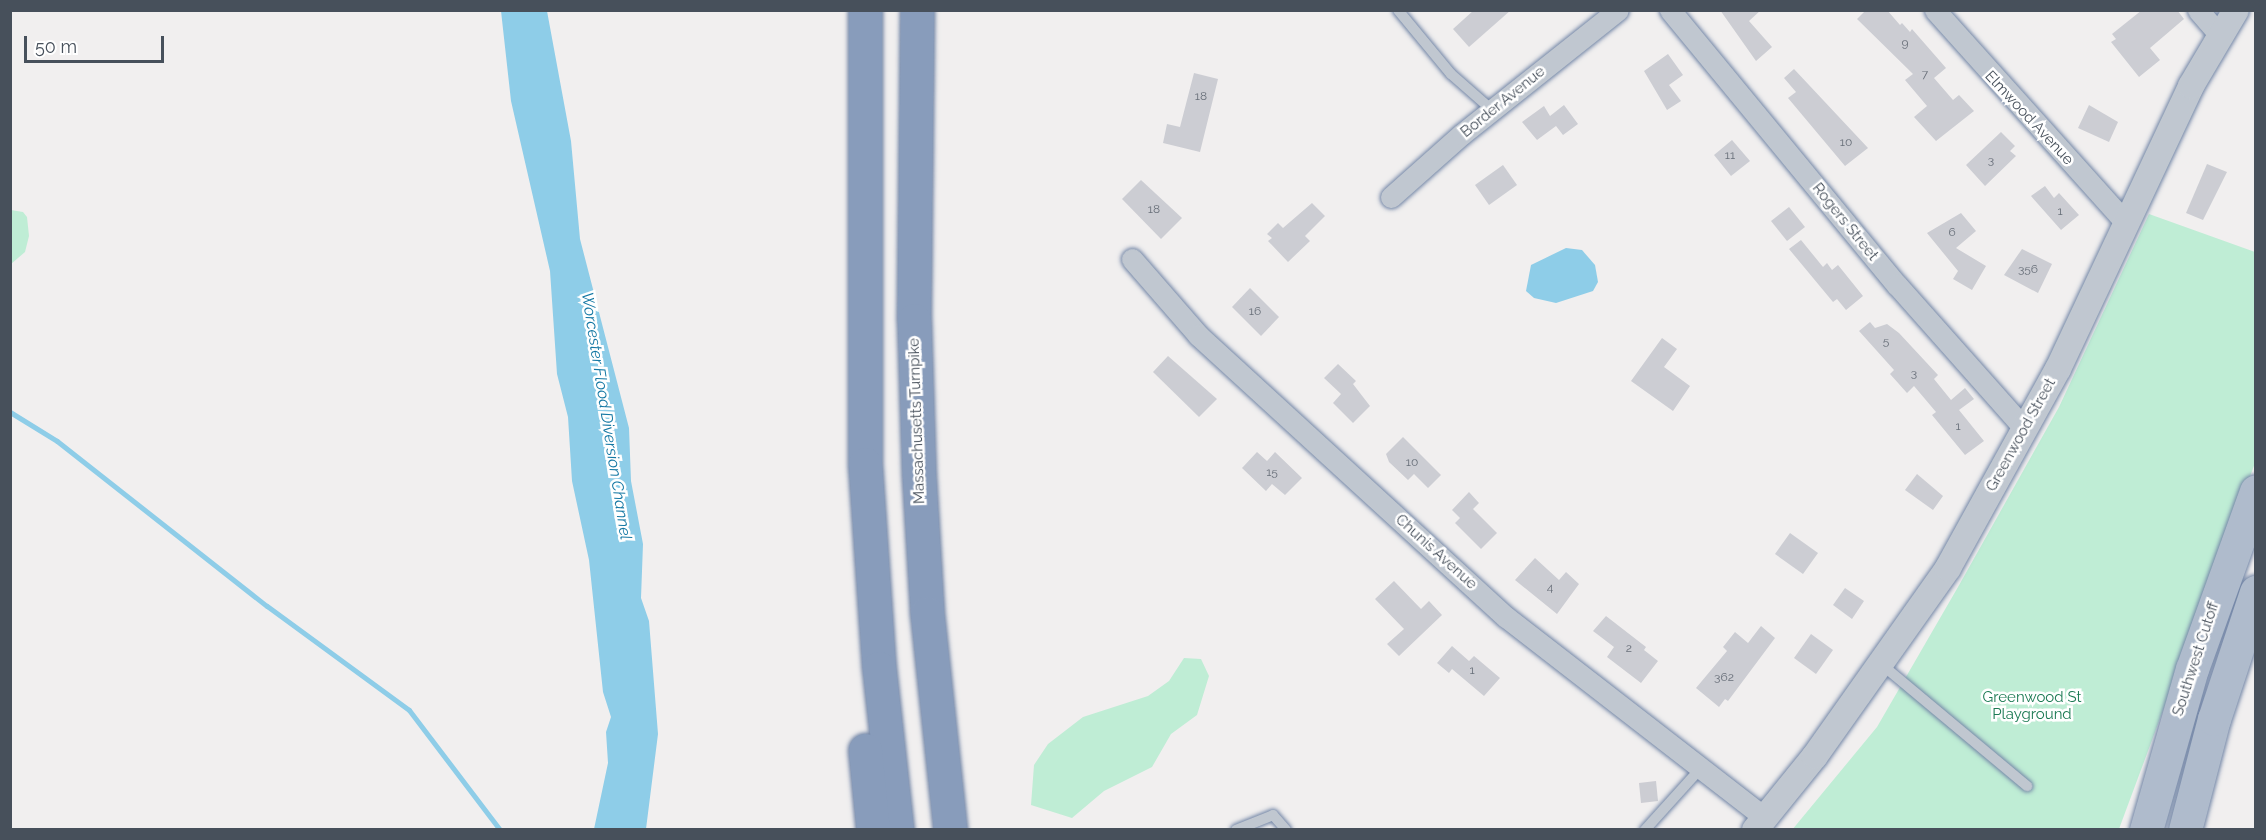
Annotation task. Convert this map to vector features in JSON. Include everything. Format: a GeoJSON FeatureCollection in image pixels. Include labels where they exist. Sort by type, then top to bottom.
{"type":"FeatureCollection","features":[{"type":"Feature","properties":{"kind":"highway"},"geometry":{"type":"LineString","coordinates":[[865,10],[863,318],[867,514],[864,748],[873,830]]}},
{"type":"Feature","properties":{"kind":"highway","name":"Massachusetts Turnpike"},"geometry":{"type":"LineString","coordinates":[[917,10],[914,297],[919,477],[927,613],[950,830]]}},
{"type":"Feature","properties":{"kind":"highway"},"geometry":{"type":"LineString","coordinates":[[867,514],[879,668],[897,830]]}},
{"type":"Feature","properties":{"kind":"main road","name":"Southwest Cutoff"},"geometry":{"type":"LineString","coordinates":[[2146,830],[2192,669],[2256,491]]}},
{"type":"Feature","properties":{"kind":"main road"},"geometry":{"type":"LineString","coordinates":[[2185,830],[2214,719],[2256,592]]}},
{"type":"Feature","properties":{"kind":"street","name":"Border Avenue"},"geometry":{"type":"LineString","coordinates":[[1391,197],[1492,110],[1618,10]]}},
{"type":"Feature","properties":{"kind":"street","name":"Rogers Street"},"geometry":{"type":"LineString","coordinates":[[1670,10],[1897,285],[2025,429]]}},
{"type":"Feature","properties":{"kind":"street","name":"Elmwood Avenue"},"geometry":{"type":"LineString","coordinates":[[1935,10],[2126,223]]}},
{"type":"Feature","properties":{"kind":"street"},"geometry":{"type":"LineString","coordinates":[[2198,10],[2220,35]]}},
{"type":"Feature","properties":{"kind":"street","name":"Greenwood Street"},"geometry":{"type":"LineString","coordinates":[[1760,824],[1948,568],[2025,429],[2220,35],[2236,10]]}},
{"type":"Feature","properties":{"kind":"street","name":"Chunis Avenue"},"geometry":{"type":"LineString","coordinates":[[1132,259],[1198,335],[1506,617],[1701,768],[1760,824]]}},
{"type":"Feature","properties":{"kind":"lane"},"geometry":{"type":"LineString","coordinates":[[1398,10],[1451,74],[1492,110]]}},
{"type":"Feature","properties":{"kind":"lane"},"geometry":{"type":"LineString","coordinates":[[1880,663],[2027,786]]}},
{"type":"Feature","properties":{"kind":"lane"},"geometry":{"type":"LineString","coordinates":[[1645,830],[1701,768]]}},
{"type":"Feature","properties":{"kind":"lane"},"geometry":{"type":"LineString","coordinates":[[1236,830],[1273,815],[1286,830]]}},
{"type":"Feature","properties":{"kind":"green space"},"geometry":{"type":"Polygon","coordinates":[[[11,210],[23,212],[27,217],[29,236],[25,252],[11,264],[11,210]]]}},
{"type":"Feature","properties":{"kind":"green space","name":"Greenwood St Playground"},"geometry":{"type":"Polygon","coordinates":[[[2149,214],[2255,252],[2255,463],[2119,829],[1792,830],[1877,727],[2059,407],[2149,214]]]}},
{"type":"Feature","properties":{"kind":"green space"},"geometry":{"type":"Polygon","coordinates":[[[1184,658],[1201,659],[1209,676],[1197,715],[1171,734],[1152,767],[1104,791],[1072,818],[1031,805],[1034,765],[1048,744],[1083,717],[1148,696],[1169,681],[1184,658]]]}},
{"type":"Feature","properties":{"kind":"water","name":"Worcester Flood Diversion Channel"},"geometry":{"type":"Polygon","coordinates":[[[501,11],[547,11],[571,141],[580,239],[629,428],[631,481],[643,544],[641,598],[649,621],[658,734],[646,829],[594,829],[608,763],[606,732],[611,717],[603,692],[589,560],[572,481],[568,417],[557,374],[550,271],[511,101],[501,11]]]}},
{"type":"Feature","properties":{"kind":"water"},"geometry":{"type":"Polygon","coordinates":[[[1566,248],[1582,250],[1595,265],[1598,282],[1593,291],[1556,303],[1534,298],[1526,291],[1531,265],[1566,248]]]}},
{"type":"Feature","properties":{"kind":"building"},"geometry":{"type":"Polygon","coordinates":[[[1474,10],[1511,10],[1469,47],[1453,29],[1474,10]]]}},
{"type":"Feature","properties":{"kind":"building"},"geometry":{"type":"Polygon","coordinates":[[[1720,10],[1761,10],[1749,21],[1772,47],[1756,61],[1720,10]]]}},
{"type":"Feature","properties":{"kind":"building"},"geometry":{"type":"Polygon","coordinates":[[[1866,10],[1887,10],[1900,25],[1902,23],[1910,32],[1912,29],[1946,68],[1934,78],[1953,100],[1959,95],[1974,111],[1936,141],[1914,117],[1927,106],[1905,80],[1913,74],[1857,19],[1866,10]]]}},
{"type":"Feature","properties":{"kind":"building"},"geometry":{"type":"Polygon","coordinates":[[[2142,10],[2177,10],[2184,19],[2150,48],[2160,60],[2139,77],[2111,42],[2116,39],[2112,34],[2142,10]]]}},
{"type":"Feature","properties":{"kind":"building"},"geometry":{"type":"Polygon","coordinates":[[[1668,54],[1683,75],[1669,85],[1681,101],[1667,110],[1644,71],[1668,54]]]}},
{"type":"Feature","properties":{"kind":"building"},"geometry":{"type":"Polygon","coordinates":[[[1794,69],[1868,148],[1845,166],[1788,98],[1796,92],[1784,78],[1794,69]]]}},
{"type":"Feature","properties":{"kind":"building"},"geometry":{"type":"Polygon","coordinates":[[[1194,73],[1218,79],[1200,152],[1163,143],[1167,124],[1180,127],[1194,73]]]}},
{"type":"Feature","properties":{"kind":"building"},"geometry":{"type":"Polygon","coordinates":[[[1564,105],[1578,124],[1563,135],[1556,126],[1537,140],[1522,122],[1544,106],[1550,116],[1564,105]]]}},
{"type":"Feature","properties":{"kind":"building"},"geometry":{"type":"Polygon","coordinates":[[[2089,105],[2118,122],[2109,142],[2078,128],[2089,105]]]}},
{"type":"Feature","properties":{"kind":"building"},"geometry":{"type":"Polygon","coordinates":[[[2001,132],[2015,146],[2010,151],[2016,156],[1985,186],[1966,165],[2001,132]]]}},
{"type":"Feature","properties":{"kind":"building"},"geometry":{"type":"Polygon","coordinates":[[[1732,140],[1750,161],[1731,176],[1714,155],[1732,140]]]}},
{"type":"Feature","properties":{"kind":"building"},"geometry":{"type":"Polygon","coordinates":[[[2207,164],[2227,172],[2203,220],[2186,213],[2207,164]]]}},
{"type":"Feature","properties":{"kind":"building"},"geometry":{"type":"Polygon","coordinates":[[[1503,165],[1517,185],[1489,205],[1475,185],[1503,165]]]}},
{"type":"Feature","properties":{"kind":"building"},"geometry":{"type":"Polygon","coordinates":[[[1141,180],[1182,218],[1161,239],[1122,199],[1141,180]]]}},
{"type":"Feature","properties":{"kind":"building"},"geometry":{"type":"Polygon","coordinates":[[[2045,186],[2054,198],[2059,193],[2079,215],[2061,230],[2031,196],[2045,186]]]}},
{"type":"Feature","properties":{"kind":"building"},"geometry":{"type":"Polygon","coordinates":[[[1312,203],[1325,216],[1305,236],[1310,241],[1288,262],[1268,241],[1272,238],[1267,234],[1278,223],[1283,228],[1312,203]]]}},
{"type":"Feature","properties":{"kind":"building"},"geometry":{"type":"Polygon","coordinates":[[[1789,207],[1805,227],[1787,241],[1771,221],[1789,207]]]}},
{"type":"Feature","properties":{"kind":"building"},"geometry":{"type":"Polygon","coordinates":[[[1961,213],[1976,231],[1956,248],[1986,266],[1972,290],[1953,279],[1958,271],[1927,233],[1961,213]]]}},
{"type":"Feature","properties":{"kind":"building"},"geometry":{"type":"Polygon","coordinates":[[[1801,240],[1823,267],[1827,263],[1832,270],[1838,265],[1863,296],[1846,310],[1837,299],[1833,302],[1789,249],[1801,240]]]}},
{"type":"Feature","properties":{"kind":"building"},"geometry":{"type":"Polygon","coordinates":[[[2022,249],[2052,264],[2038,293],[2004,275],[2022,249]]]}},
{"type":"Feature","properties":{"kind":"building"},"geometry":{"type":"Polygon","coordinates":[[[1250,288],[1279,317],[1261,336],[1232,307],[1250,288]]]}},
{"type":"Feature","properties":{"kind":"building"},"geometry":{"type":"Polygon","coordinates":[[[1870,322],[1875,328],[1887,324],[1899,333],[1938,375],[1934,379],[1951,400],[1965,388],[1974,399],[1959,410],[1984,441],[1965,455],[1932,415],[1936,412],[1914,386],[1907,393],[1890,374],[1894,370],[1859,331],[1870,322]]]}},
{"type":"Feature","properties":{"kind":"building"},"geometry":{"type":"Polygon","coordinates":[[[1662,338],[1677,349],[1664,367],[1690,386],[1673,411],[1631,381],[1662,338]]]}},
{"type":"Feature","properties":{"kind":"building"},"geometry":{"type":"Polygon","coordinates":[[[1168,356],[1217,399],[1199,417],[1153,372],[1168,356]]]}},
{"type":"Feature","properties":{"kind":"building"},"geometry":{"type":"Polygon","coordinates":[[[1338,364],[1356,381],[1353,384],[1370,406],[1353,423],[1333,403],[1341,394],[1324,378],[1338,364]]]}},
{"type":"Feature","properties":{"kind":"building"},"geometry":{"type":"Polygon","coordinates":[[[1403,437],[1441,475],[1428,488],[1414,474],[1408,480],[1389,462],[1386,454],[1403,437]]]}},
{"type":"Feature","properties":{"kind":"building"},"geometry":{"type":"Polygon","coordinates":[[[1257,452],[1267,461],[1275,452],[1302,478],[1285,495],[1272,484],[1266,491],[1242,468],[1257,452]]]}},
{"type":"Feature","properties":{"kind":"building"},"geometry":{"type":"Polygon","coordinates":[[[1917,474],[1943,496],[1933,510],[1905,490],[1917,474]]]}},
{"type":"Feature","properties":{"kind":"building"},"geometry":{"type":"Polygon","coordinates":[[[1469,492],[1479,503],[1473,509],[1497,533],[1481,549],[1455,523],[1460,518],[1452,510],[1469,492]]]}},
{"type":"Feature","properties":{"kind":"building"},"geometry":{"type":"Polygon","coordinates":[[[1790,533],[1818,553],[1803,574],[1775,554],[1790,533]]]}},
{"type":"Feature","properties":{"kind":"building"},"geometry":{"type":"Polygon","coordinates":[[[1535,558],[1559,580],[1566,572],[1579,584],[1557,614],[1515,580],[1535,558]]]}},
{"type":"Feature","properties":{"kind":"building"},"geometry":{"type":"Polygon","coordinates":[[[1394,581],[1421,609],[1429,601],[1442,615],[1399,656],[1387,644],[1404,629],[1375,599],[1394,581]]]}},
{"type":"Feature","properties":{"kind":"building"},"geometry":{"type":"Polygon","coordinates":[[[1845,588],[1864,601],[1852,619],[1833,605],[1845,588]]]}},
{"type":"Feature","properties":{"kind":"building"},"geometry":{"type":"Polygon","coordinates":[[[1606,616],[1646,647],[1644,650],[1658,661],[1641,683],[1607,657],[1614,647],[1593,631],[1606,616]]]}},
{"type":"Feature","properties":{"kind":"building"},"geometry":{"type":"Polygon","coordinates":[[[1761,626],[1775,638],[1728,701],[1725,699],[1719,707],[1696,688],[1727,651],[1723,647],[1735,632],[1748,643],[1761,626]]]}},
{"type":"Feature","properties":{"kind":"building"},"geometry":{"type":"Polygon","coordinates":[[[1811,634],[1833,650],[1816,674],[1794,658],[1811,634]]]}},
{"type":"Feature","properties":{"kind":"building"},"geometry":{"type":"Polygon","coordinates":[[[1452,646],[1469,661],[1474,656],[1500,678],[1484,696],[1452,669],[1449,673],[1437,663],[1452,646]]]}},
{"type":"Feature","properties":{"kind":"building"},"geometry":{"type":"Polygon","coordinates":[[[1656,781],[1658,801],[1641,803],[1639,783],[1656,781]]]}},
{"type":"Feature","properties":{"kind":"waterway"},"geometry":{"type":"LineString","coordinates":[[10,412],[57,441],[267,606],[409,710],[500,830]]}}]}
